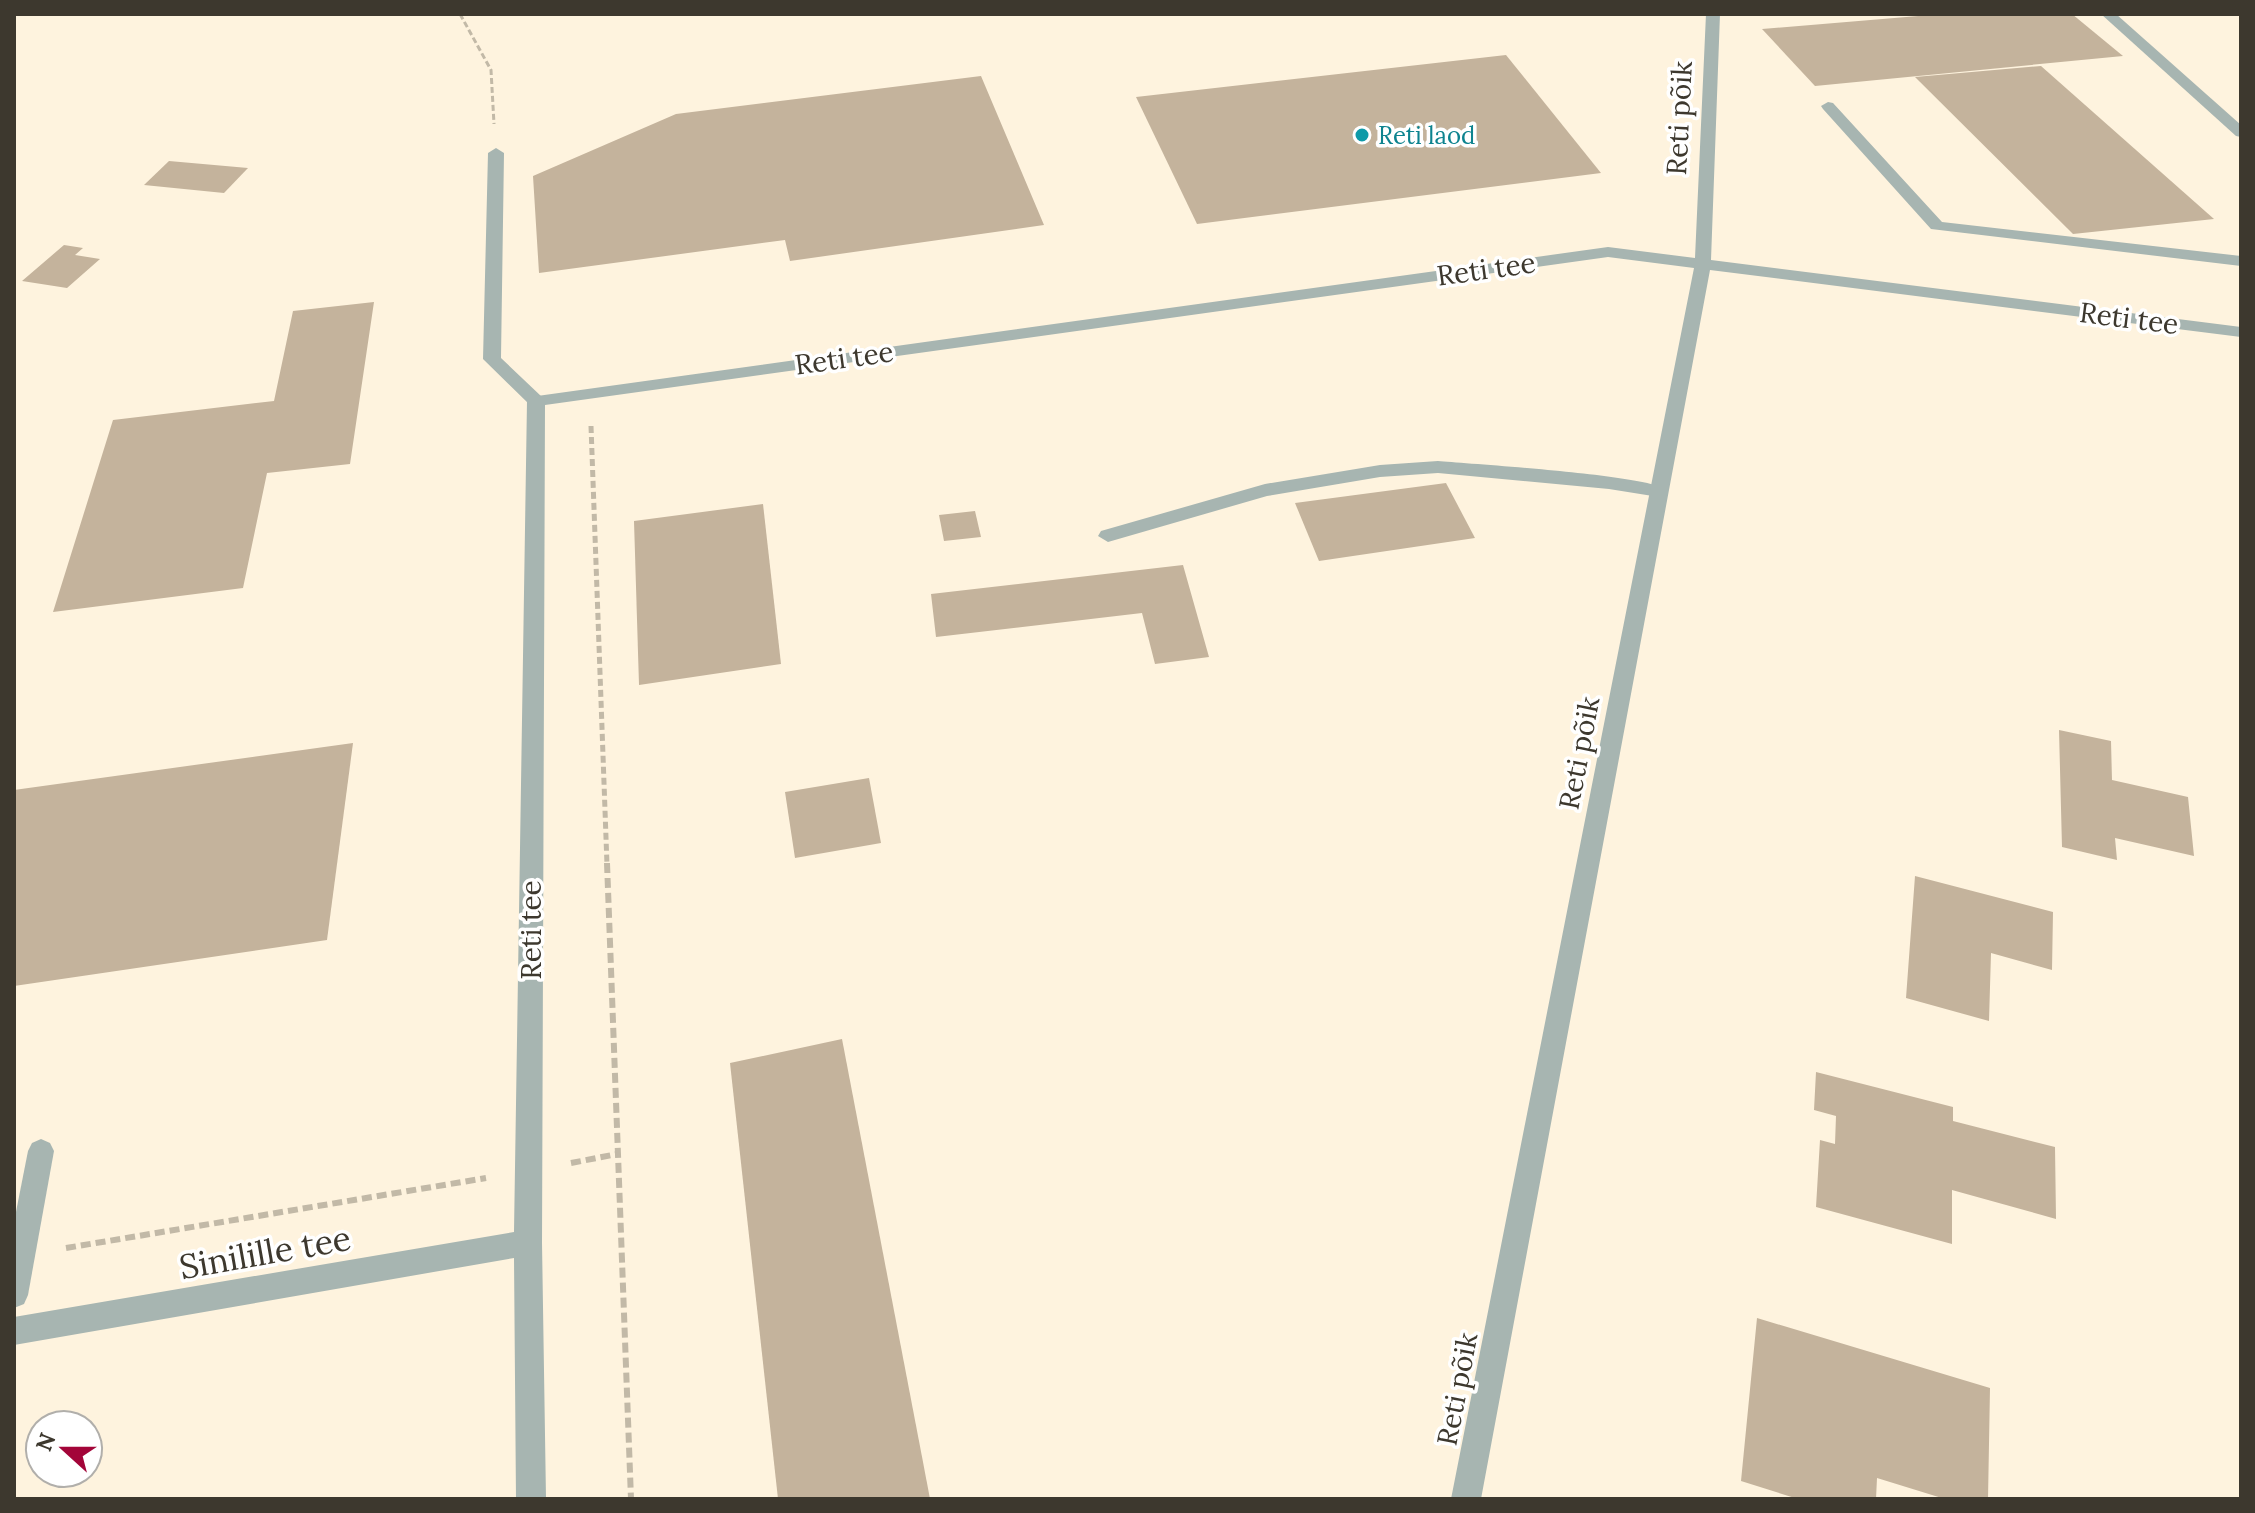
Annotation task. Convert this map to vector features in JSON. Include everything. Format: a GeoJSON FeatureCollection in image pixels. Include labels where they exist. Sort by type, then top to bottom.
{"type":"FeatureCollection","features":[{"type":"Feature","properties":{"kind":"street","name":"Reti põik"},"geometry":{"type":"LineString","coordinates":[[1466,1499],[1703,264],[1713,14]]}},
{"type":"Feature","properties":{"kind":"street"},"geometry":{"type":"LineString","coordinates":[[2108,14],[2241,133]]}},
{"type":"Feature","properties":{"kind":"street"},"geometry":{"type":"LineString","coordinates":[[1828,106],[1937,226],[2241,261]]}},
{"type":"Feature","properties":{"kind":"street"},"geometry":{"type":"LineString","coordinates":[[496,153],[492,359],[536,401]]}},
{"type":"Feature","properties":{"kind":"street","name":"Reti tee"},"geometry":{"type":"LineString","coordinates":[[531,1499],[528,1243],[536,401],[1608,252],[2241,332]]}},
{"type":"Feature","properties":{"kind":"street"},"geometry":{"type":"LineString","coordinates":[[1108,536],[1265,490],[1395,470],[1438,467],[1497,471],[1659,491]]}},
{"type":"Feature","properties":{"kind":"street"},"geometry":{"type":"LineString","coordinates":[[14,1295],[41,1151]]}},
{"type":"Feature","properties":{"kind":"street","name":"Sinilille tee"},"geometry":{"type":"LineString","coordinates":[[14,1331],[528,1243]]}},
{"type":"Feature","properties":{"kind":"path"},"geometry":{"type":"LineString","coordinates":[[460,14],[491,70],[496,153]]}},
{"type":"Feature","properties":{"kind":"path"},"geometry":{"type":"LineString","coordinates":[[591,393],[631,1499]]}},
{"type":"Feature","properties":{"kind":"path"},"geometry":{"type":"LineString","coordinates":[[21,1256],[617,1154]]}},
{"type":"Feature","properties":{"kind":"building"},"geometry":{"type":"Polygon","coordinates":[[[1942,14],[2072,14],[2123,56],[1815,86],[1762,29],[1942,14]]]}},
{"type":"Feature","properties":{"kind":"building","name":"Reti laod"},"geometry":{"type":"Polygon","coordinates":[[[1506,55],[1601,173],[1197,224],[1136,97],[1506,55]]]}},
{"type":"Feature","properties":{"kind":"building"},"geometry":{"type":"Polygon","coordinates":[[[2041,66],[2214,219],[2073,234],[1915,77],[2041,66]]]}},
{"type":"Feature","properties":{"kind":"building"},"geometry":{"type":"Polygon","coordinates":[[[981,76],[1044,225],[790,261],[785,240],[539,273],[533,176],[676,114],[981,76]]]}},
{"type":"Feature","properties":{"kind":"building"},"geometry":{"type":"Polygon","coordinates":[[[169,161],[248,168],[224,193],[144,185],[169,161]]]}},
{"type":"Feature","properties":{"kind":"building"},"geometry":{"type":"Polygon","coordinates":[[[64,245],[83,248],[75,255],[100,259],[67,288],[22,281],[64,245]]]}},
{"type":"Feature","properties":{"kind":"building"},"geometry":{"type":"Polygon","coordinates":[[[374,302],[350,464],[267,473],[243,588],[53,612],[113,420],[274,401],[293,311],[374,302]]]}},
{"type":"Feature","properties":{"kind":"building"},"geometry":{"type":"Polygon","coordinates":[[[1446,483],[1475,538],[1319,561],[1295,503],[1446,483]]]}},
{"type":"Feature","properties":{"kind":"building"},"geometry":{"type":"Polygon","coordinates":[[[763,504],[781,664],[639,685],[634,521],[763,504]]]}},
{"type":"Feature","properties":{"kind":"building"},"geometry":{"type":"Polygon","coordinates":[[[975,511],[981,537],[944,541],[939,515],[975,511]]]}},
{"type":"Feature","properties":{"kind":"building"},"geometry":{"type":"Polygon","coordinates":[[[1183,565],[1209,657],[1155,664],[1142,613],[936,637],[931,594],[1183,565]]]}},
{"type":"Feature","properties":{"kind":"building"},"geometry":{"type":"Polygon","coordinates":[[[2059,730],[2111,741],[2112,780],[2188,797],[2194,856],[2115,838],[2117,860],[2062,847],[2059,730]]]}},
{"type":"Feature","properties":{"kind":"building"},"geometry":{"type":"Polygon","coordinates":[[[353,743],[327,940],[14,986],[14,790],[353,743]]]}},
{"type":"Feature","properties":{"kind":"building"},"geometry":{"type":"Polygon","coordinates":[[[869,778],[881,843],[795,858],[785,792],[869,778]]]}},
{"type":"Feature","properties":{"kind":"building"},"geometry":{"type":"Polygon","coordinates":[[[1915,876],[2053,912],[2052,970],[1991,953],[1989,1021],[1906,998],[1915,876]]]}},
{"type":"Feature","properties":{"kind":"building"},"geometry":{"type":"Polygon","coordinates":[[[842,1039],[930,1499],[778,1499],[730,1063],[842,1039]]]}},
{"type":"Feature","properties":{"kind":"building"},"geometry":{"type":"Polygon","coordinates":[[[1816,1072],[1953,1107],[1953,1121],[2055,1147],[2056,1219],[1952,1190],[1952,1244],[1816,1207],[1820,1140],[1835,1144],[1836,1116],[1814,1110],[1816,1072]]]}},
{"type":"Feature","properties":{"kind":"building"},"geometry":{"type":"Polygon","coordinates":[[[1757,1318],[1990,1388],[1988,1499],[1945,1499],[1877,1478],[1876,1499],[1798,1499],[1741,1481],[1757,1318]]]}},
{"type":"Feature","properties":{"kind":"place","name":"Reti laod"},"geometry":{"type":"Point","coordinates":[1362,135]}}]}
